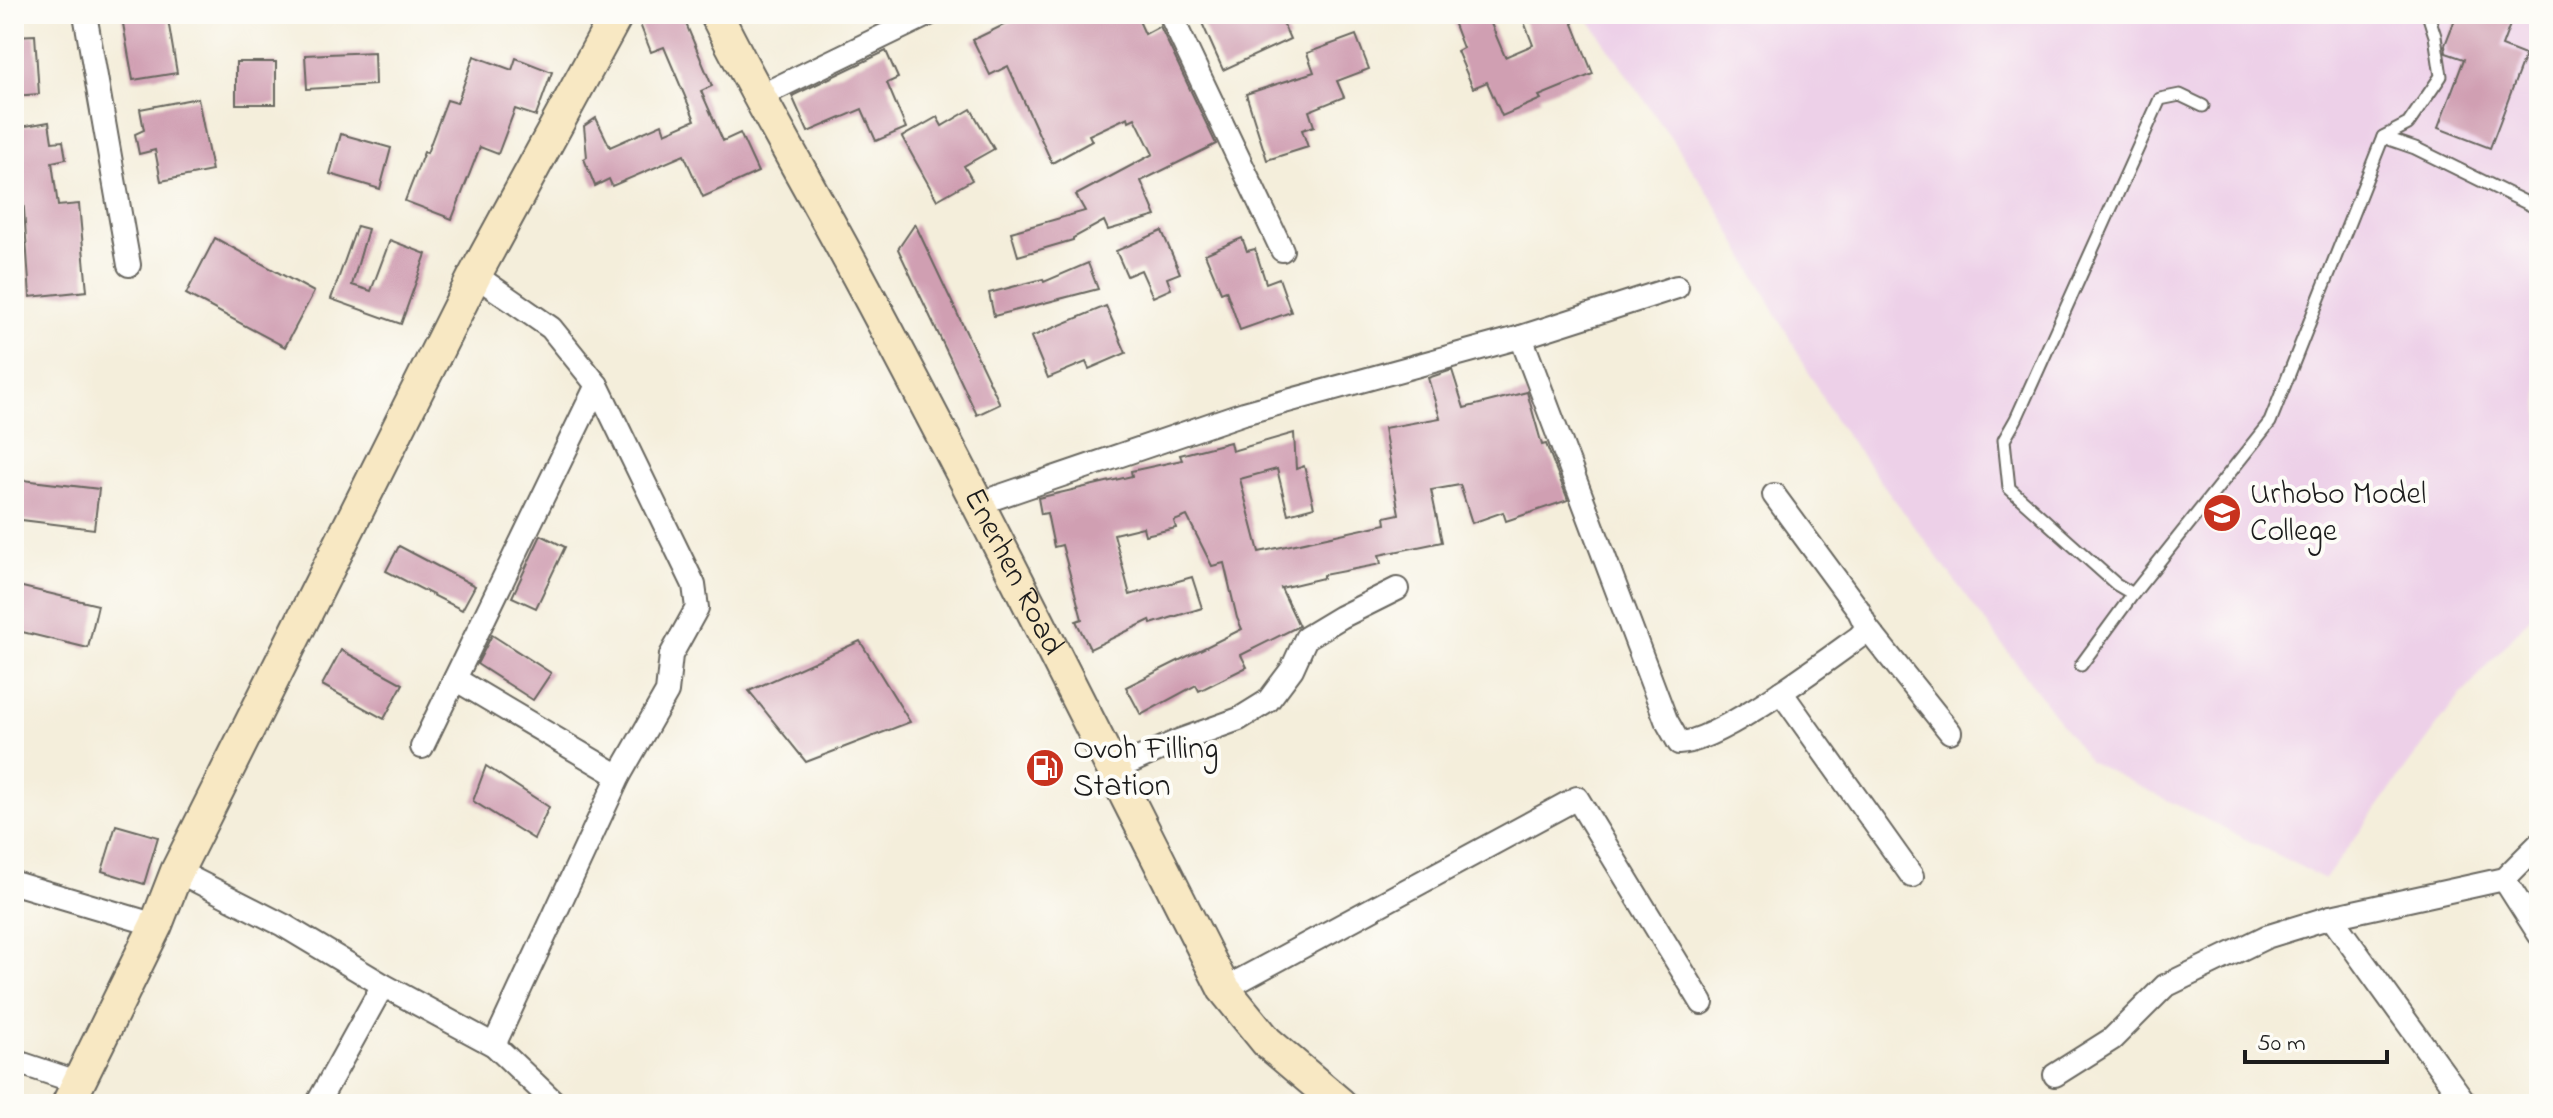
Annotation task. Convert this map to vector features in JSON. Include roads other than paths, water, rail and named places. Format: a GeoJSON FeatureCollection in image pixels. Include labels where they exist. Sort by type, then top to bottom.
{"type":"FeatureCollection","features":[{"type":"Feature","properties":{"kind":"street"},"geometry":{"type":"LineString","coordinates":[[85,14],[129,265]]}},
{"type":"Feature","properties":{"kind":"street"},"geometry":{"type":"LineString","coordinates":[[14,1061],[72,1093],[156,925],[177,871],[475,275],[617,14]]}},
{"type":"Feature","properties":{"kind":"street","name":"Enerhen Road"},"geometry":{"type":"LineString","coordinates":[[716,14],[977,504],[1224,989],[1267,1042],[1340,1104]]}},
{"type":"Feature","properties":{"kind":"street"},"geometry":{"type":"LineString","coordinates":[[758,97],[929,14]]}},
{"type":"Feature","properties":{"kind":"street"},"geometry":{"type":"LineString","coordinates":[[1170,14],[1282,250]]}},
{"type":"Feature","properties":{"kind":"street"},"geometry":{"type":"LineString","coordinates":[[475,275],[551,328],[597,385],[694,585],[697,608],[671,655],[667,692],[619,776],[494,1045]]}},
{"type":"Feature","properties":{"kind":"street"},"geometry":{"type":"LineString","coordinates":[[977,504],[1244,413],[1521,337],[1677,287]]}},
{"type":"Feature","properties":{"kind":"street"},"geometry":{"type":"LineString","coordinates":[[1521,337],[1666,720],[1679,743],[1702,738],[1781,692],[1859,637],[1867,628]]}},
{"type":"Feature","properties":{"kind":"street"},"geometry":{"type":"LineString","coordinates":[[422,747],[597,385]]}},
{"type":"Feature","properties":{"kind":"street"},"geometry":{"type":"LineString","coordinates":[[1774,495],[1858,609],[1867,628],[1950,732]]}},
{"type":"Feature","properties":{"kind":"street"},"geometry":{"type":"LineString","coordinates":[[1113,770],[1178,741],[1239,719],[1268,701],[1292,669],[1306,638],[1397,589]]}},
{"type":"Feature","properties":{"kind":"street"},"geometry":{"type":"LineString","coordinates":[[455,679],[619,776]]}},
{"type":"Feature","properties":{"kind":"street"},"geometry":{"type":"LineString","coordinates":[[1781,692],[1912,876]]}},
{"type":"Feature","properties":{"kind":"street"},"geometry":{"type":"LineString","coordinates":[[1224,989],[1577,798],[1702,1003]]}},
{"type":"Feature","properties":{"kind":"street"},"geometry":{"type":"LineString","coordinates":[[2055,1075],[2112,1039],[2165,986],[2266,937],[2331,917],[2504,879],[2539,844]]}},
{"type":"Feature","properties":{"kind":"street"},"geometry":{"type":"LineString","coordinates":[[177,871],[283,925],[383,985],[494,1045],[552,1102]]}},
{"type":"Feature","properties":{"kind":"street"},"geometry":{"type":"LineString","coordinates":[[2504,879],[2539,934]]}},
{"type":"Feature","properties":{"kind":"street"},"geometry":{"type":"LineString","coordinates":[[14,883],[156,925]]}},
{"type":"Feature","properties":{"kind":"street"},"geometry":{"type":"LineString","coordinates":[[2331,917],[2466,1104]]}},
{"type":"Feature","properties":{"kind":"street"},"geometry":{"type":"LineString","coordinates":[[317,1104],[383,985]]}},
{"type":"Feature","properties":{"kind":"lane"},"geometry":{"type":"LineString","coordinates":[[2081,665],[2133,594],[2270,422],[2383,137],[2408,124],[2441,76],[2428,14]]}},
{"type":"Feature","properties":{"kind":"lane"},"geometry":{"type":"LineString","coordinates":[[2133,594],[2116,584],[2009,488],[2004,440],[2160,99],[2180,95],[2203,106]]}},
{"type":"Feature","properties":{"kind":"lane"},"geometry":{"type":"LineString","coordinates":[[2383,137],[2415,148],[2539,209]]}},
{"type":"Feature","properties":{"kind":"place","name":"Urhobo Model College"},"geometry":{"type":"Point","coordinates":[2222,513]}},
{"type":"Feature","properties":{"kind":"place","name":"Ovoh Filling Station"},"geometry":{"type":"Point","coordinates":[1045,768]}}]}
